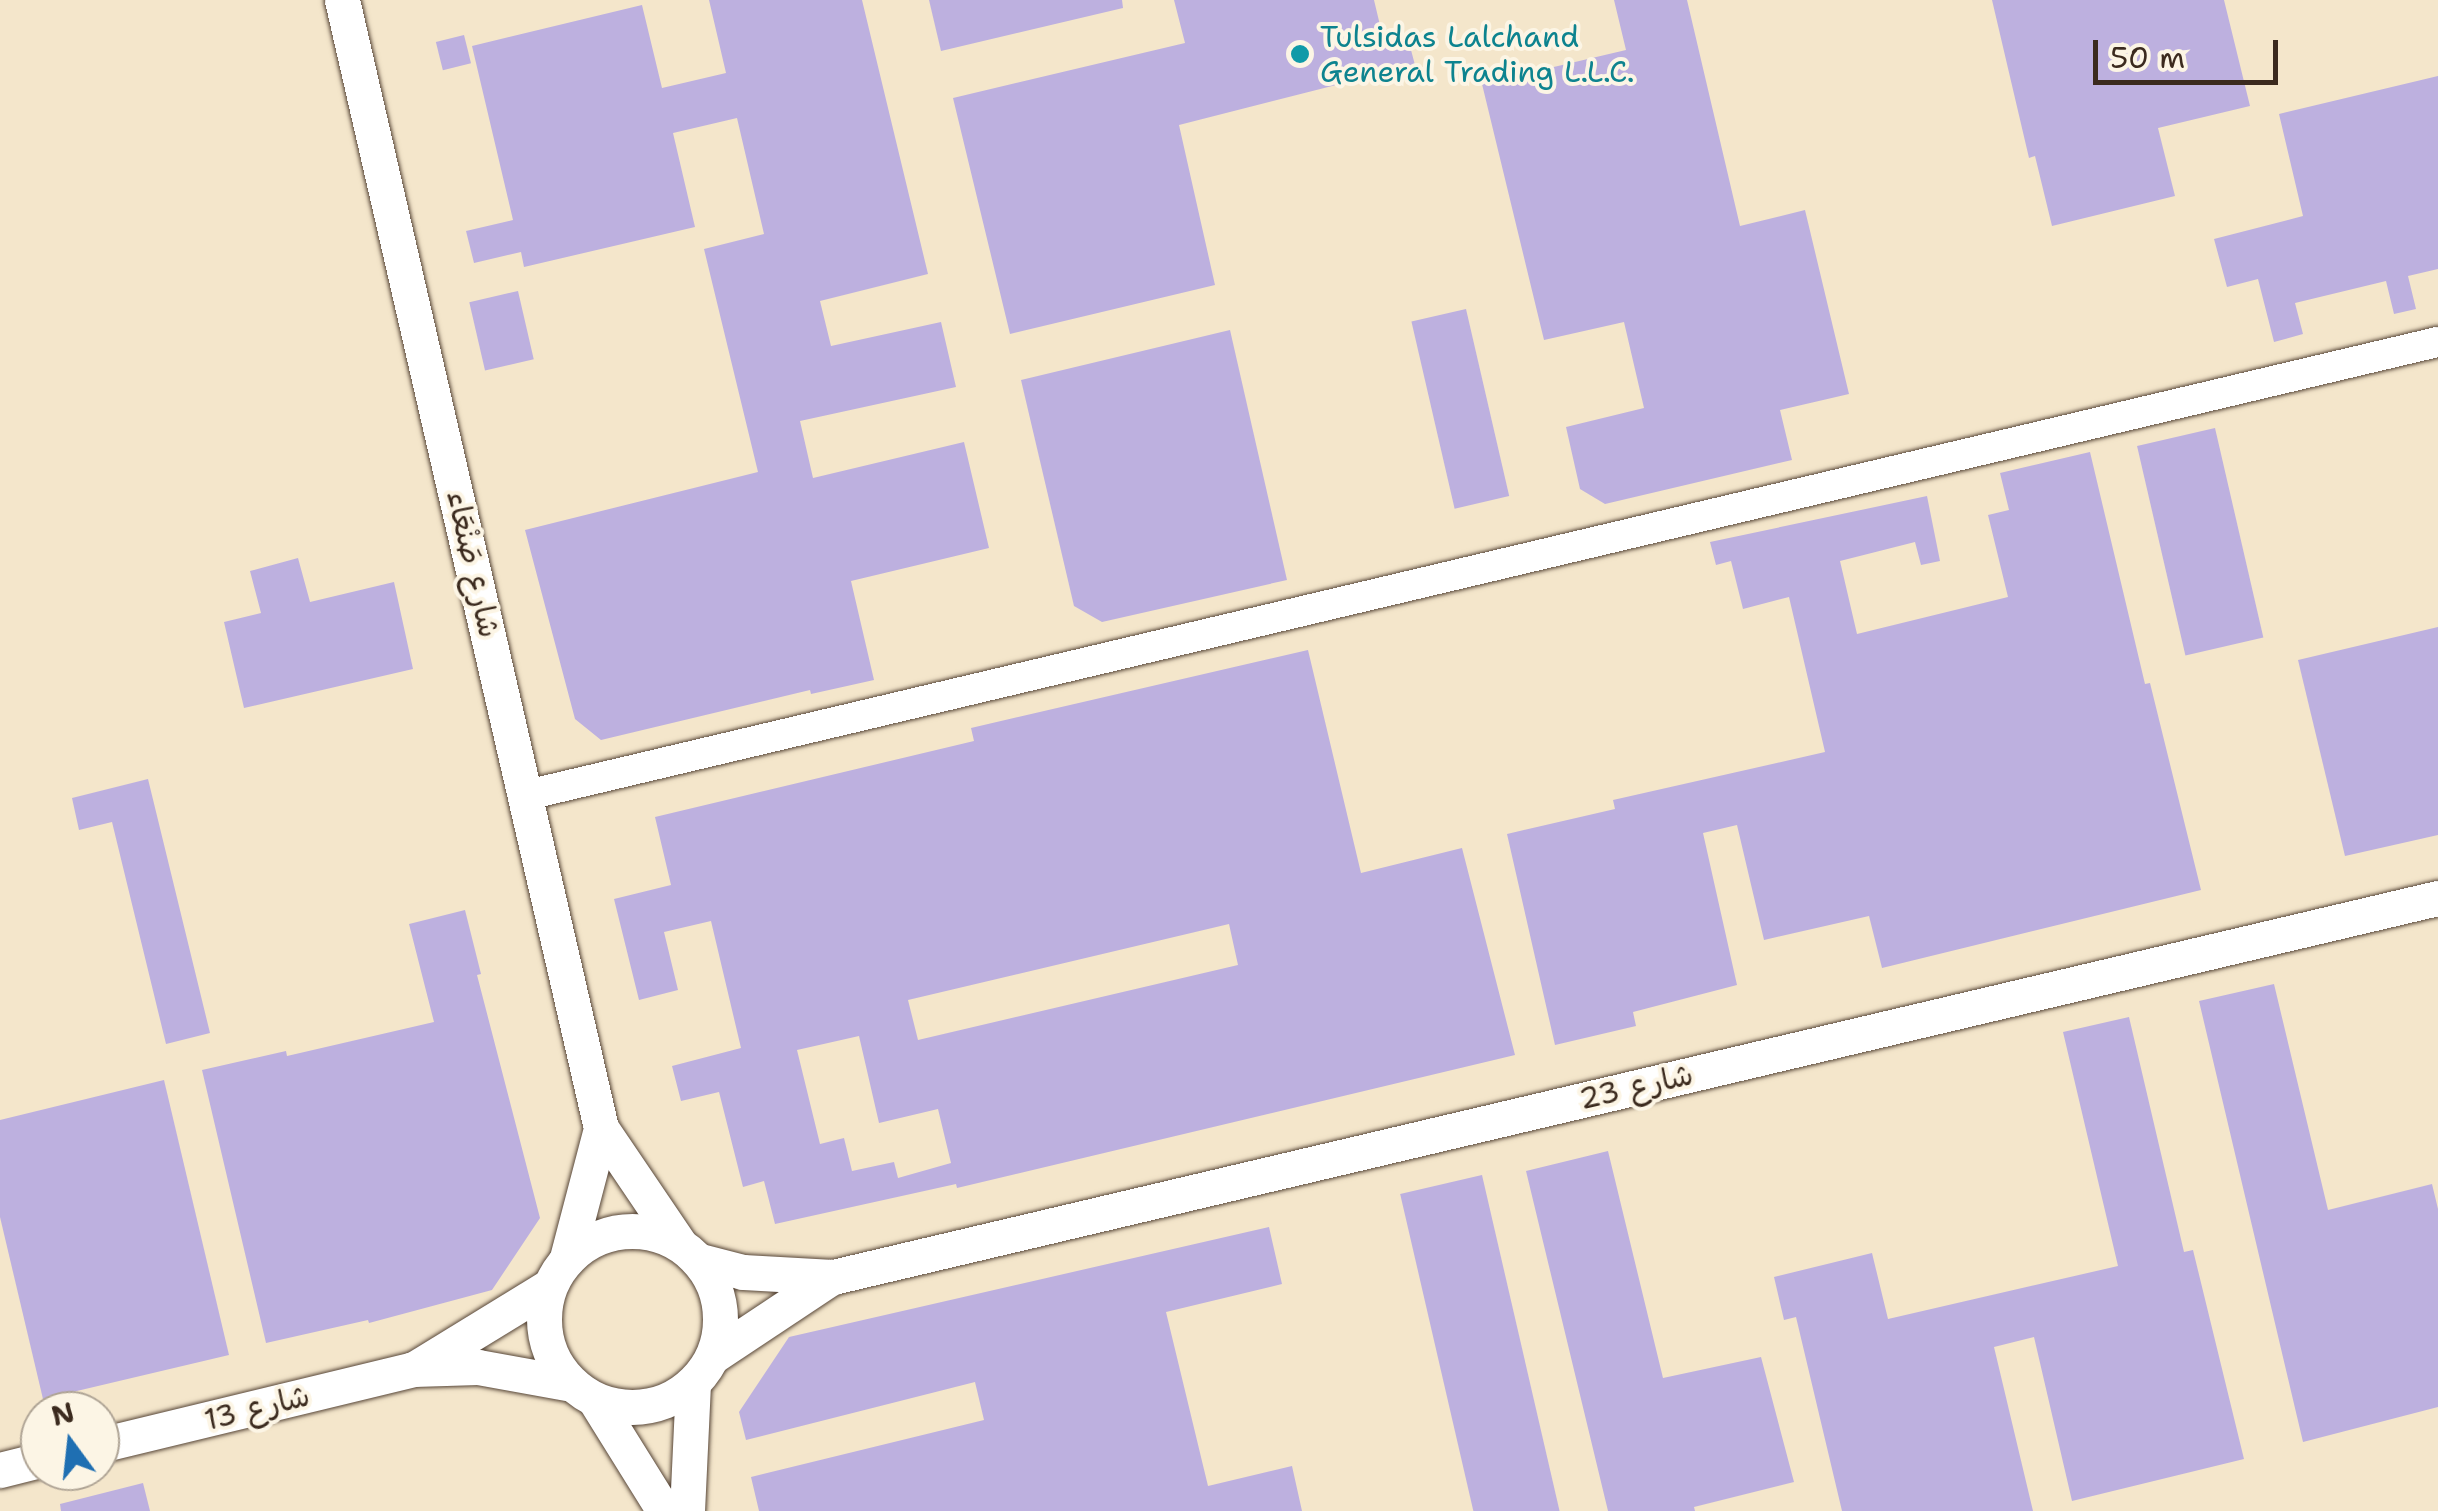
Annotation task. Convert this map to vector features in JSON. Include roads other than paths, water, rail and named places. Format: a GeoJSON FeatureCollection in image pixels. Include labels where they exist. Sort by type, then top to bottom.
{"type":"FeatureCollection","features":[{"type":"Feature","properties":{"kind":"street","name":"شارع صَنْعَاء"},"geometry":{"type":"LineString","coordinates":[[342,0],[602,1128],[689,1252]]}},
{"type":"Feature","properties":{"kind":"street"},"geometry":{"type":"LineString","coordinates":[[526,795],[2438,342]]}},
{"type":"Feature","properties":{"kind":"street","name":"شارع 23"},"geometry":{"type":"LineString","coordinates":[[689,1252],[743,1272],[833,1277],[2438,898]]}},
{"type":"Feature","properties":{"kind":"street","name":"شارع صَنْعَاء"},"geometry":{"type":"LineString","coordinates":[[557,1273],[582,1216],[602,1128]]}},
{"type":"Feature","properties":{"kind":"street"},"geometry":{"type":"LineString","coordinates":[[664,1511],[544,1337],[543,1312],[557,1273],[591,1240],[620,1231],[650,1232],[689,1252],[720,1306],[720,1332],[703,1370],[687,1511]]}},
{"type":"Feature","properties":{"kind":"street","name":"شارع 13"},"geometry":{"type":"LineString","coordinates":[[414,1370],[557,1273]]}},
{"type":"Feature","properties":{"kind":"street","name":"شارع 23"},"geometry":{"type":"LineString","coordinates":[[703,1370],[833,1277]]}},
{"type":"Feature","properties":{"kind":"street","name":"شارع 13"},"geometry":{"type":"LineString","coordinates":[[120,1441],[414,1370],[478,1366],[581,1391]]}},
{"type":"Feature","properties":{"kind":"street"},"geometry":{"type":"LineString","coordinates":[[581,1391],[629,1408],[663,1402],[703,1370]]}},
{"type":"Feature","properties":{"kind":"place","name":"Tulsidas Lalchand General Trading L.L.C."},"geometry":{"type":"Point","coordinates":[1300,54]}}]}
